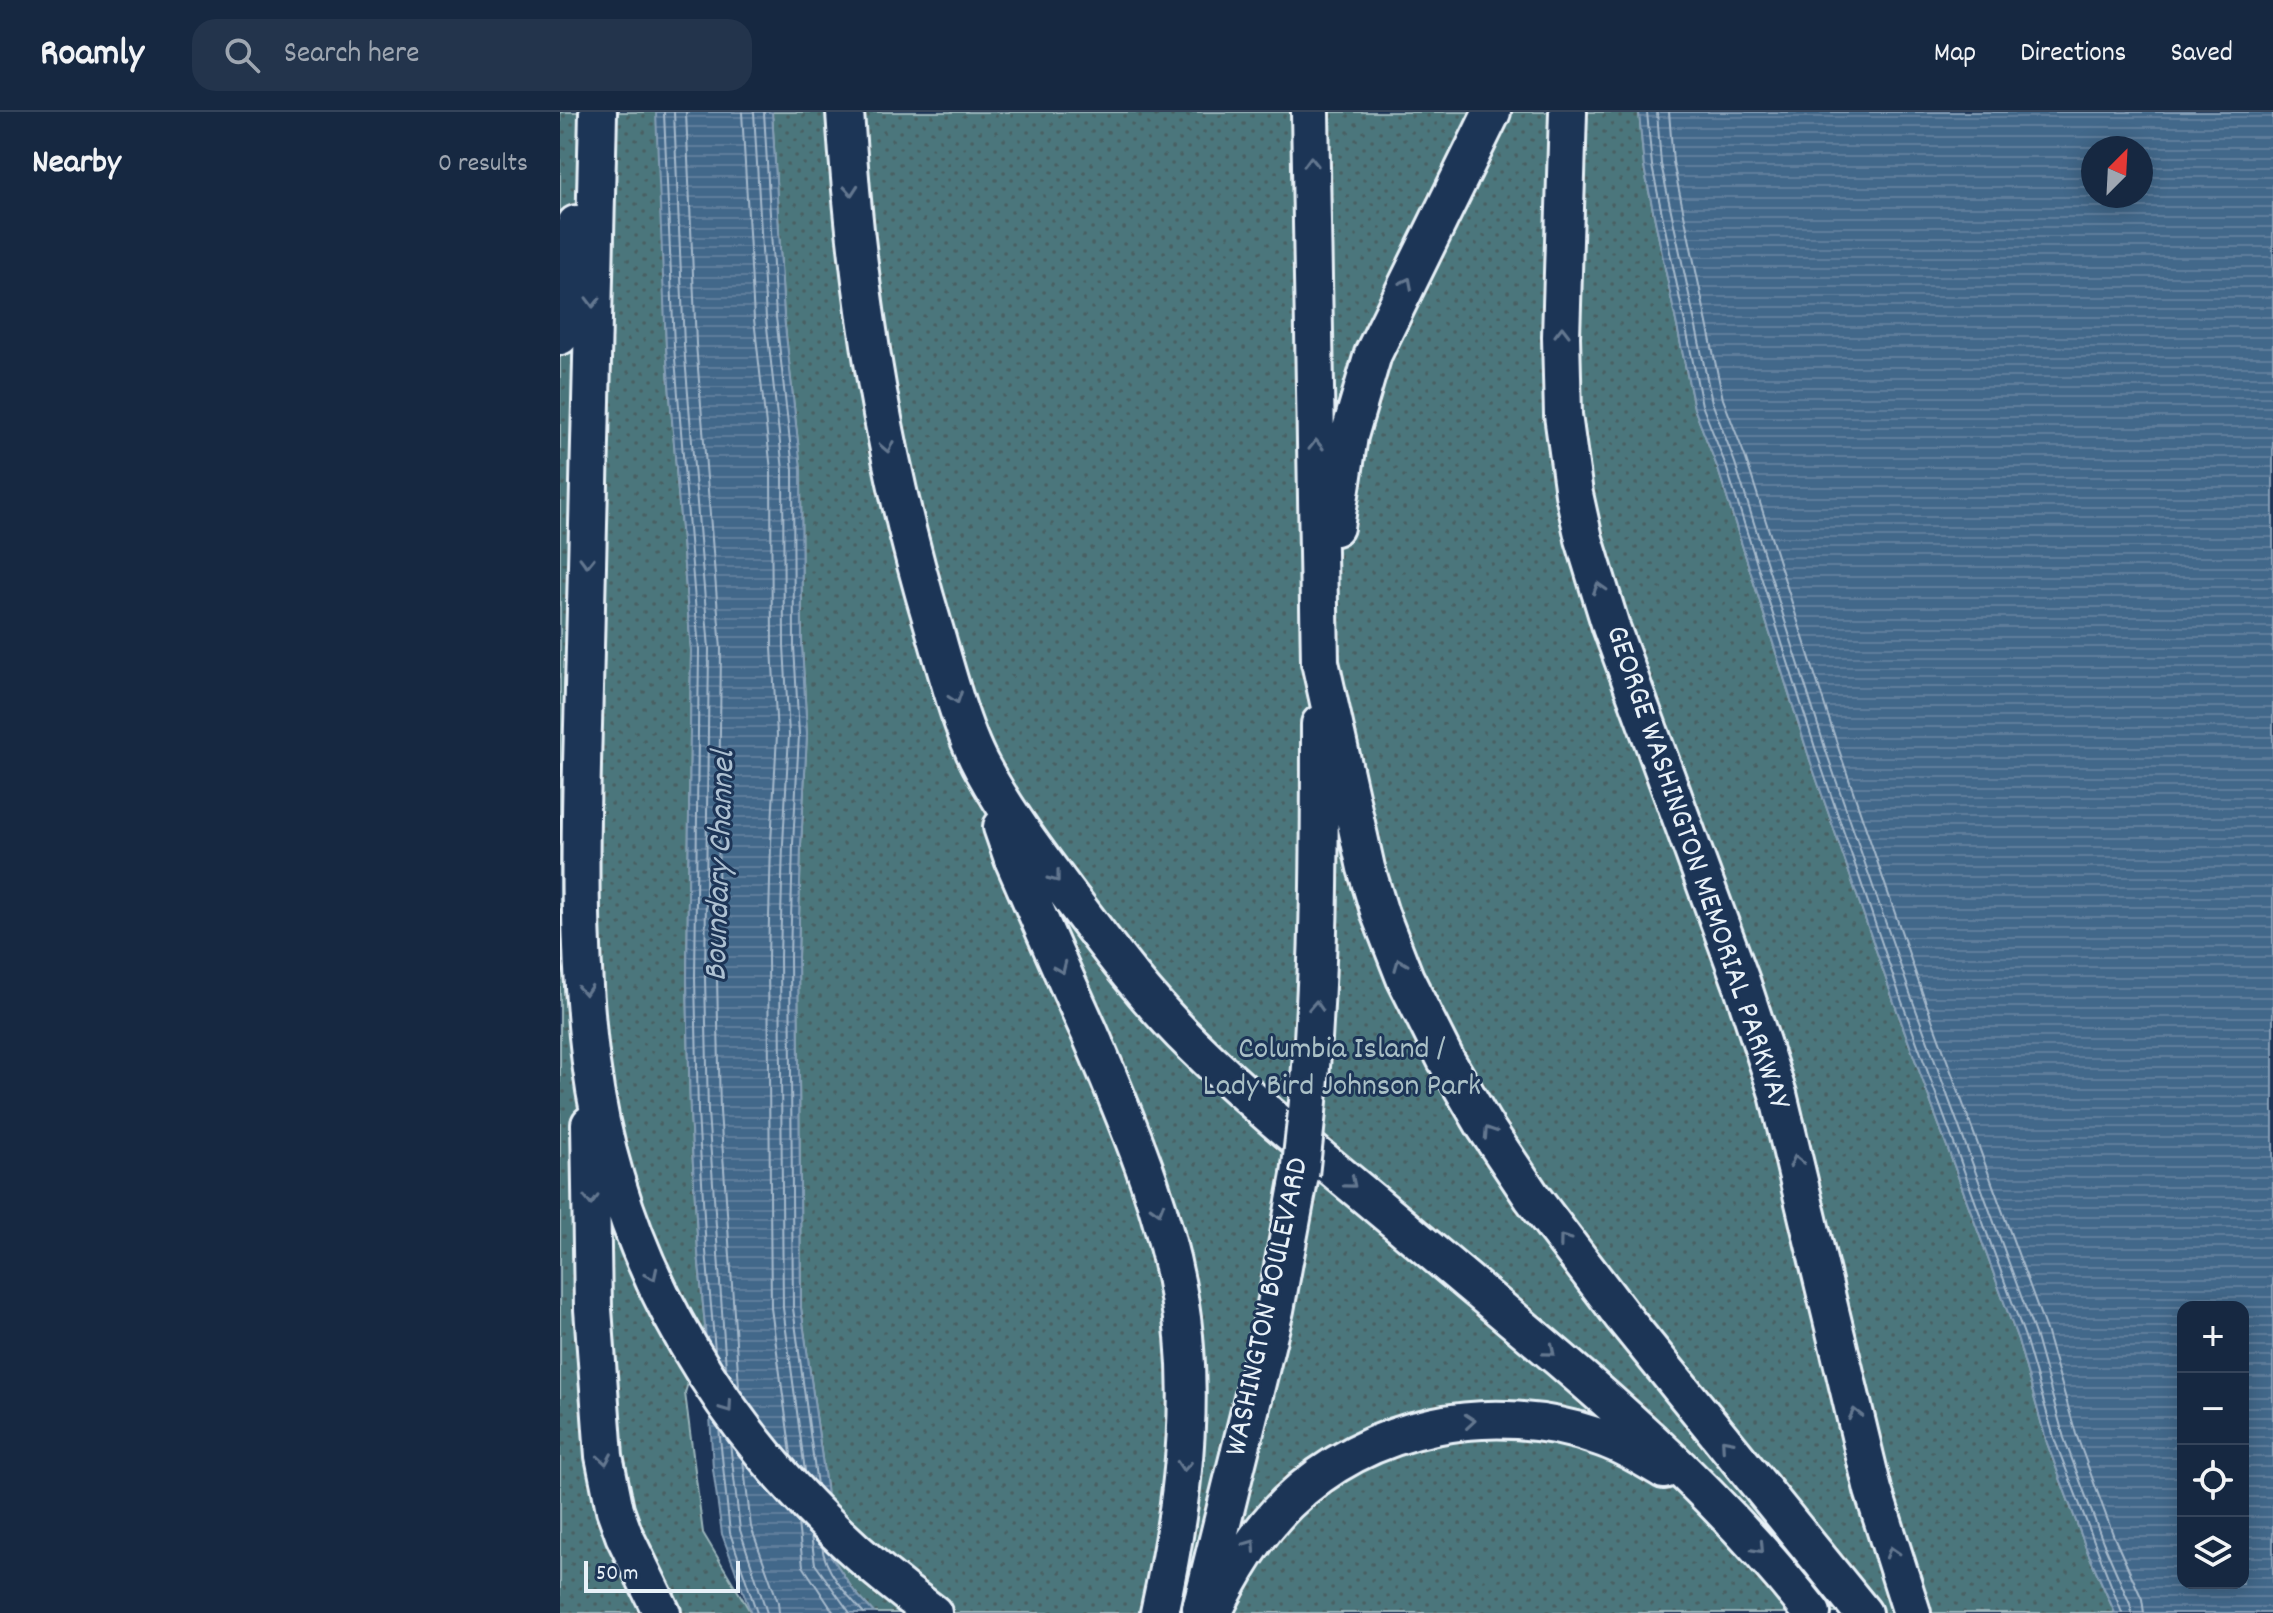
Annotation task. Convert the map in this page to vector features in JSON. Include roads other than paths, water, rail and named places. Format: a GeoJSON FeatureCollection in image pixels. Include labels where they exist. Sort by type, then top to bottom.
{"type":"FeatureCollection","features":[{"type":"Feature","properties":{"kind":"highway"},"geometry":{"type":"LineString","coordinates":[[560,336],[597,112]]}},
{"type":"Feature","properties":{"kind":"highway"},"geometry":{"type":"LineString","coordinates":[[597,112],[581,829],[583,961],[592,1066],[589,1143],[593,1309],[604,1456],[615,1510],[662,1613]]}},
{"type":"Feature","properties":{"kind":"highway"},"geometry":{"type":"LineString","coordinates":[[845,112],[872,366],[911,552],[944,661],[981,765],[1034,850],[1128,974],[1188,1041],[1254,1101],[1615,1407],[1718,1503],[1770,1560],[1812,1613]]}},
{"type":"Feature","properties":{"kind":"highway"},"geometry":{"type":"LineString","coordinates":[[1310,112],[1320,662],[1373,891],[1405,978],[1446,1060],[1516,1173],[1590,1275],[1863,1613]]}},
{"type":"Feature","properties":{"kind":"highway"},"geometry":{"type":"LineString","coordinates":[[1319,607],[1349,436],[1367,370],[1382,333],[1492,112]]}},
{"type":"Feature","properties":{"kind":"highway","name":"GEORGE WASHINGTON MEMORIAL PARKWAY"},"geometry":{"type":"LineString","coordinates":[[1568,112],[1562,389],[1568,456],[1584,539],[1611,627],[1742,984],[1778,1094],[1873,1490],[1912,1613]]}},
{"type":"Feature","properties":{"kind":"highway","name":"WASHINGTON BOULEVARD"},"geometry":{"type":"LineString","coordinates":[[1200,1613],[1275,1310],[1300,1175],[1316,1017],[1320,927],[1320,662]]}},
{"type":"Feature","properties":{"kind":"highway","name":"WASHINGTON BOULEVARD"},"geometry":{"type":"LineString","coordinates":[[981,765],[1013,859],[1110,1079],[1138,1151],[1173,1265],[1184,1336],[1187,1410],[1177,1520],[1159,1613]]}},
{"type":"Feature","properties":{"kind":"highway"},"geometry":{"type":"LineString","coordinates":[[592,1066],[610,1150],[645,1261],[685,1341],[724,1405],[772,1468],[831,1529],[901,1590],[933,1613]]}},
{"type":"Feature","properties":{"kind":"highway"},"geometry":{"type":"LineString","coordinates":[[1213,1613],[1251,1545],[1288,1502],[1327,1470],[1348,1458],[1423,1427],[1478,1419],[1541,1423],[1578,1430],[1621,1446],[1718,1503]]}},
{"type":"Feature","properties":{"kind":"water","name":"Boundary Channel"},"geometry":{"type":"Polygon","coordinates":[[[656,112],[772,112],[784,317],[801,469],[802,646],[807,735],[798,957],[801,1308],[826,1487],[831,1556],[854,1591],[874,1613],[751,1613],[722,1534],[713,1469],[690,1112],[687,978],[691,650],[666,347],[656,112]]]}},
{"type":"Feature","properties":{"kind":"water"},"geometry":{"type":"Polygon","coordinates":[[[1639,112],[2273,112],[2273,1613],[2115,1613],[2086,1548],[2047,1443],[2018,1340],[1894,1002],[1810,760],[1718,469],[1694,408],[1644,167],[1639,112]]]}},
{"type":"Feature","properties":{"kind":"park label","name":"Columbia Island / Lady Bird Johnson Park"},"geometry":{"type":"Point","coordinates":[1342,1070]}}]}
